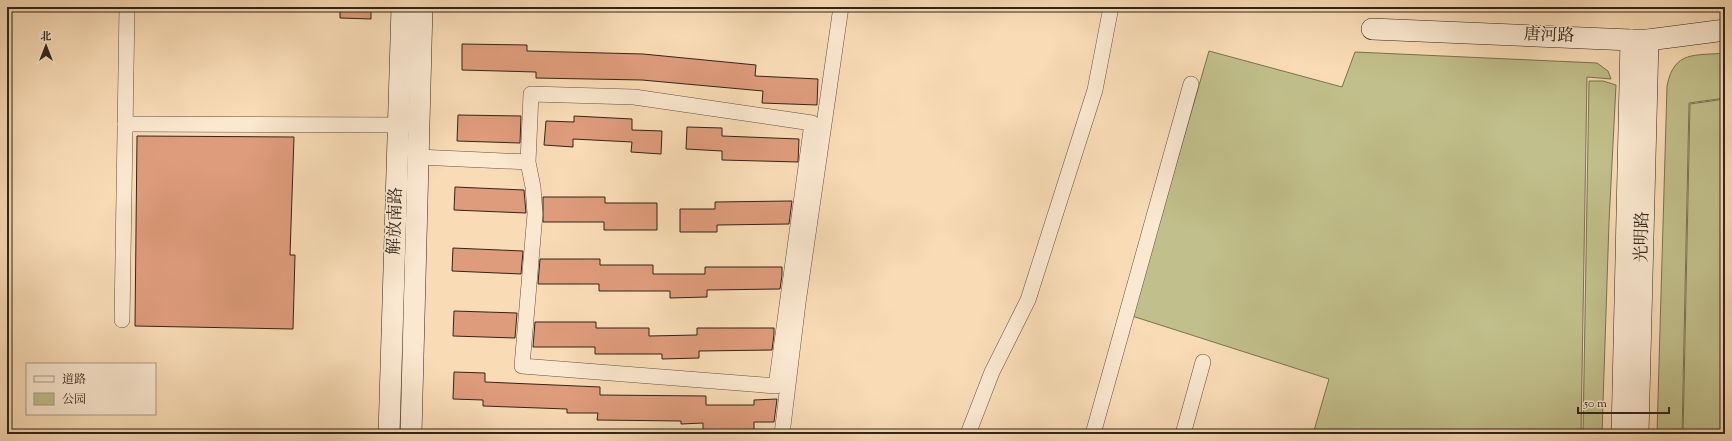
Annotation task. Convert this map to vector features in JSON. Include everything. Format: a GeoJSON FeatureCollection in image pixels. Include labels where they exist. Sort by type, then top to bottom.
{"type":"FeatureCollection","features":[{"type":"Feature","properties":{"kind":"street"},"geometry":{"type":"LineString","coordinates":[[122,320],[127,7]]}},
{"type":"Feature","properties":{"kind":"street","name":"解放南路"},"geometry":{"type":"LineString","coordinates":[[402,7],[409,125],[418,157],[411,434]]}},
{"type":"Feature","properties":{"kind":"street","name":"解放南路"},"geometry":{"type":"LineString","coordinates":[[390,434],[409,125],[422,7]]}},
{"type":"Feature","properties":{"kind":"street"},"geometry":{"type":"LineString","coordinates":[[782,434],[798,303],[841,7]]}},
{"type":"Feature","properties":{"kind":"street"},"geometry":{"type":"LineString","coordinates":[[968,434],[992,372],[1028,300],[1095,90],[1112,7]]}},
{"type":"Feature","properties":{"kind":"street","name":"唐河路"},"geometry":{"type":"LineString","coordinates":[[1372,29],[1640,40],[1725,30]]}},
{"type":"Feature","properties":{"kind":"street","name":"光明路"},"geometry":{"type":"LineString","coordinates":[[1622,434],[1640,40]]}},
{"type":"Feature","properties":{"kind":"street","name":"光明路"},"geometry":{"type":"LineString","coordinates":[[1638,434],[1640,40]]}},
{"type":"Feature","properties":{"kind":"street"},"geometry":{"type":"LineString","coordinates":[[1093,434],[1191,84]]}},
{"type":"Feature","properties":{"kind":"street"},"geometry":{"type":"LineString","coordinates":[[531,94],[634,98],[812,123],[776,386],[522,366],[535,214],[534,188],[528,162],[531,94]]}},
{"type":"Feature","properties":{"kind":"street"},"geometry":{"type":"LineString","coordinates":[[125,124],[409,125]]}},
{"type":"Feature","properties":{"kind":"street"},"geometry":{"type":"LineString","coordinates":[[418,157],[528,162]]}},
{"type":"Feature","properties":{"kind":"street"},"geometry":{"type":"LineString","coordinates":[[1183,434],[1203,362]]}},
{"type":"Feature","properties":{"kind":"green space"},"geometry":{"type":"Polygon","coordinates":[[[1209,51],[1342,87],[1355,52],[1597,63],[1608,71],[1611,79],[1587,77],[1581,434],[1313,434],[1329,379],[1132,316],[1209,51]]]}},
{"type":"Feature","properties":{"kind":"green space"},"geometry":{"type":"Polygon","coordinates":[[[1725,53],[1725,98],[1689,103],[1682,434],[1657,434],[1667,86],[1670,74],[1675,66],[1687,57],[1725,53]]]}},
{"type":"Feature","properties":{"kind":"green space"},"geometry":{"type":"Polygon","coordinates":[[[1589,81],[1603,81],[1616,85],[1609,222],[1602,434],[1583,434],[1589,81]]]}},
{"type":"Feature","properties":{"kind":"green space"},"geometry":{"type":"Polygon","coordinates":[[[1725,99],[1725,434],[1683,434],[1690,104],[1725,99]]]}},
{"type":"Feature","properties":{"kind":"building"},"geometry":{"type":"Polygon","coordinates":[[[340,7],[371,7],[371,19],[340,18],[340,7]]]}},
{"type":"Feature","properties":{"kind":"building"},"geometry":{"type":"Polygon","coordinates":[[[462,44],[527,45],[527,51],[643,54],[756,65],[755,76],[818,79],[817,105],[762,103],[763,91],[642,80],[536,78],[536,72],[462,70],[462,44]]]}},
{"type":"Feature","properties":{"kind":"building"},"geometry":{"type":"Polygon","coordinates":[[[458,115],[521,116],[520,143],[457,141],[458,115]]]}},
{"type":"Feature","properties":{"kind":"building"},"geometry":{"type":"Polygon","coordinates":[[[574,116],[632,119],[632,130],[662,131],[661,154],[631,152],[632,142],[573,139],[573,147],[544,145],[546,121],[574,122],[574,116]]]}},
{"type":"Feature","properties":{"kind":"building"},"geometry":{"type":"Polygon","coordinates":[[[687,127],[722,128],[722,136],[799,139],[798,162],[722,160],[722,151],[686,149],[687,127]]]}},
{"type":"Feature","properties":{"kind":"building"},"geometry":{"type":"Polygon","coordinates":[[[137,136],[294,137],[290,255],[295,255],[293,329],[135,326],[137,136]]]}},
{"type":"Feature","properties":{"kind":"building"},"geometry":{"type":"Polygon","coordinates":[[[455,187],[524,190],[526,213],[454,210],[455,187]]]}},
{"type":"Feature","properties":{"kind":"building"},"geometry":{"type":"Polygon","coordinates":[[[543,197],[605,197],[605,203],[657,203],[657,230],[604,230],[604,222],[543,222],[543,197]]]}},
{"type":"Feature","properties":{"kind":"building"},"geometry":{"type":"Polygon","coordinates":[[[792,201],[789,224],[717,225],[717,232],[680,232],[680,209],[715,209],[715,202],[792,201]]]}},
{"type":"Feature","properties":{"kind":"building"},"geometry":{"type":"Polygon","coordinates":[[[453,248],[523,251],[521,274],[452,271],[453,248]]]}},
{"type":"Feature","properties":{"kind":"building"},"geometry":{"type":"Polygon","coordinates":[[[540,259],[600,259],[600,265],[653,265],[653,274],[705,274],[705,267],[782,267],[782,275],[780,289],[707,290],[707,297],[670,298],[670,291],[599,291],[599,284],[538,284],[540,259]]]}},
{"type":"Feature","properties":{"kind":"building"},"geometry":{"type":"Polygon","coordinates":[[[454,311],[517,313],[515,338],[453,336],[454,311]]]}},
{"type":"Feature","properties":{"kind":"building"},"geometry":{"type":"Polygon","coordinates":[[[535,322],[596,322],[596,328],[649,328],[649,336],[697,335],[697,328],[774,328],[774,334],[772,350],[699,351],[699,358],[662,359],[662,354],[595,354],[595,347],[533,347],[535,322]]]}},
{"type":"Feature","properties":{"kind":"building"},"geometry":{"type":"Polygon","coordinates":[[[454,372],[485,373],[485,382],[600,387],[600,395],[706,396],[706,405],[754,405],[754,400],[777,399],[774,422],[754,422],[754,432],[703,432],[703,423],[681,424],[681,421],[597,420],[598,413],[567,413],[567,409],[483,406],[483,400],[453,399],[454,372]]]}}]}
